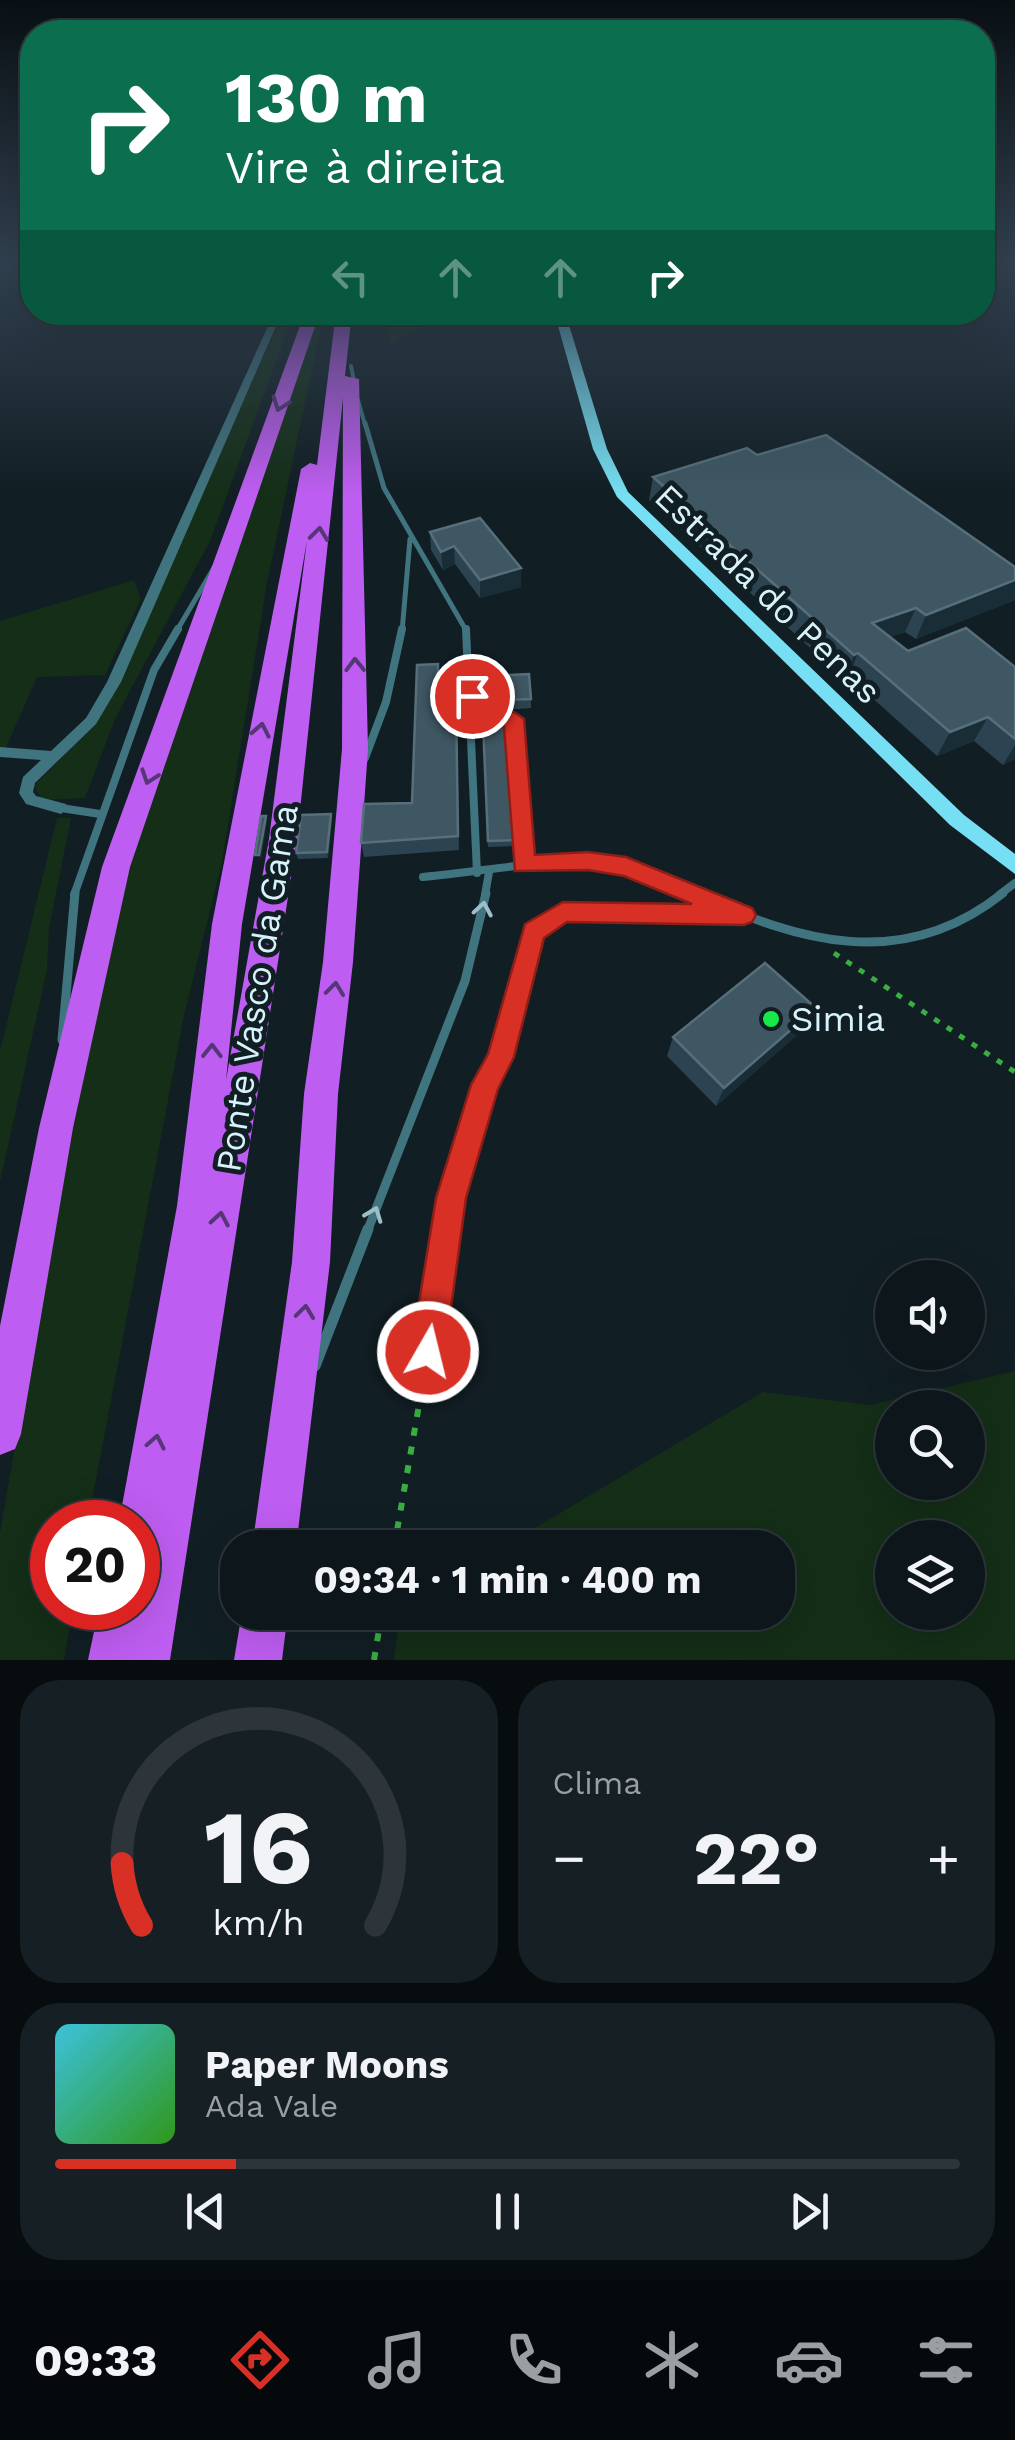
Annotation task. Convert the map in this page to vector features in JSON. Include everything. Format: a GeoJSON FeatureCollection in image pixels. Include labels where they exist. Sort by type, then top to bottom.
{"type":"FeatureCollection","features":[{"type":"Feature","properties":{"kind":"highway"},"geometry":{"type":"LineString","coordinates":[[0,1434],[56,1128],[116,867],[303,339]]}},
{"type":"Feature","properties":{"kind":"highway","name":"Ponte Vasco da Gama"},"geometry":{"type":"LineString","coordinates":[[145,1500],[195,1206],[227,924],[340,339]]}},
{"type":"Feature","properties":{"kind":"highway","name":"Ponte Vasco da Gama"},"geometry":{"type":"LineString","coordinates":[[146,1660],[283,839],[342,339]]}},
{"type":"Feature","properties":{"kind":"highway","name":"Ponte Vasco da Gama"},"geometry":{"type":"LineString","coordinates":[[276,1530],[311,1262],[321,1094],[338,962],[352,790],[356,698],[348,339]]}},
{"type":"Feature","properties":{"kind":"highway"},"geometry":{"type":"LineString","coordinates":[[112,1660],[118,1630]]}},
{"type":"Feature","properties":{"kind":"highway"},"geometry":{"type":"LineString","coordinates":[[258,1660],[262,1630]]}},
{"type":"Feature","properties":{"kind":"street"},"geometry":{"type":"LineString","coordinates":[[61,808],[31,800],[26,793],[28,781],[91,720],[114,682],[266,339]]}},
{"type":"Feature","properties":{"kind":"street","name":"Estrada do Penas"},"geometry":{"type":"LineString","coordinates":[[567,339],[600,449],[622,494],[956,820],[1015,866]]}},
{"type":"Feature","properties":{"kind":"street"},"geometry":{"type":"LineString","coordinates":[[0,752],[54,756]]}},
{"type":"Feature","properties":{"kind":"lane"},"geometry":{"type":"LineString","coordinates":[[351,366],[373,458],[412,540],[467,631],[477,874]]}},
{"type":"Feature","properties":{"kind":"lane"},"geometry":{"type":"LineString","coordinates":[[412,540],[424,540]]}},
{"type":"Feature","properties":{"kind":"lane"},"geometry":{"type":"LineString","coordinates":[[352,790],[397,668],[406,622],[412,540]]}},
{"type":"Feature","properties":{"kind":"lane"},"geometry":{"type":"LineString","coordinates":[[56,1128],[71,906],[100,814],[154,670],[192,600],[232,541]]}},
{"type":"Feature","properties":{"kind":"lane"},"geometry":{"type":"LineString","coordinates":[[473,720],[514,719],[524,864]]}},
{"type":"Feature","properties":{"kind":"lane"},"geometry":{"type":"LineString","coordinates":[[61,808],[100,814]]}},
{"type":"Feature","properties":{"kind":"lane"},"geometry":{"type":"LineString","coordinates":[[422,877],[477,874],[524,864],[588,861],[626,866],[744,915],[804,935],[856,942],[916,937],[964,920],[1015,883]]}},
{"type":"Feature","properties":{"kind":"lane"},"geometry":{"type":"LineString","coordinates":[[289,1436],[465,982],[479,933],[489,872]]}},
{"type":"Feature","properties":{"kind":"lane"},"geometry":{"type":"LineString","coordinates":[[428,1352],[451,1198],[485,1085],[500,1057],[534,932],[563,912],[744,915]]}},
{"type":"Feature","properties":{"kind":"path"},"geometry":{"type":"LineString","coordinates":[[804,935],[1015,1072]]}},
{"type":"Feature","properties":{"kind":"path"},"geometry":{"type":"LineString","coordinates":[[397,1530],[428,1352]]}},
{"type":"Feature","properties":{"kind":"path"},"geometry":{"type":"LineString","coordinates":[[374,1660],[379,1630]]}},
{"type":"Feature","properties":{"kind":"green space"},"geometry":{"type":"Polygon","coordinates":[[[271,339],[284,339],[210,541],[115,719],[85,798],[42,800],[34,786],[95,723],[271,339]]]}},
{"type":"Feature","properties":{"kind":"green space"},"geometry":{"type":"Polygon","coordinates":[[[310,339],[318,339],[267,583],[222,862],[184,1016],[92,1500],[30,1500],[30,1630],[69,1630],[64,1660],[0,1660],[0,1533],[70,1126],[106,944],[166,740],[310,339]]]}},
{"type":"Feature","properties":{"kind":"green space"},"geometry":{"type":"Polygon","coordinates":[[[134,580],[141,599],[105,675],[37,677],[4,752],[0,752],[0,621],[134,580]]]}},
{"type":"Feature","properties":{"kind":"green space"},"geometry":{"type":"Polygon","coordinates":[[[57,818],[71,818],[49,928],[47,970],[0,1182],[0,1051],[57,818]]]}},
{"type":"Feature","properties":{"kind":"green space"},"geometry":{"type":"Polygon","coordinates":[[[1015,1371],[1015,1660],[394,1660],[398,1630],[795,1630],[795,1530],[532,1530],[763,1392],[875,1404],[875,1500],[985,1500],[985,1390],[934,1390],[1015,1371]]]}},
{"type":"Feature","properties":{"kind":"building"},"geometry":{"type":"Polygon","coordinates":[[[826,435],[1015,567],[1015,580],[926,615],[916,608],[872,623],[908,651],[966,628],[1015,667],[1015,739],[988,717],[950,732],[858,653],[854,655],[653,477],[747,448],[757,455],[826,435]]]}},
{"type":"Feature","properties":{"kind":"building"},"geometry":{"type":"Polygon","coordinates":[[[480,518],[521,568],[480,580],[454,546],[441,552],[430,532],[480,518]]]}},
{"type":"Feature","properties":{"kind":"building"},"geometry":{"type":"Polygon","coordinates":[[[438,664],[438,703],[456,702],[458,836],[361,843],[364,804],[412,803],[417,665],[438,664]]]}},
{"type":"Feature","properties":{"kind":"building"},"geometry":{"type":"Polygon","coordinates":[[[529,674],[531,699],[504,700],[502,686],[509,686],[509,675],[529,674]]]}},
{"type":"Feature","properties":{"kind":"building"},"geometry":{"type":"Polygon","coordinates":[[[506,722],[515,840],[488,841],[483,723],[506,722]]]}},
{"type":"Feature","properties":{"kind":"building"},"geometry":{"type":"Polygon","coordinates":[[[331,814],[327,852],[296,853],[301,815],[331,814]]]}},
{"type":"Feature","properties":{"kind":"building"},"geometry":{"type":"Polygon","coordinates":[[[261,816],[266,816],[259,855],[255,855],[261,816]]]}},
{"type":"Feature","properties":{"kind":"building"},"geometry":{"type":"Polygon","coordinates":[[[765,963],[816,1008],[724,1088],[673,1037],[765,963]]]}},
{"type":"Feature","properties":{"kind":"place","name":"Simia"},"geometry":{"type":"Point","coordinates":[771,1019]}},
{"type":"Feature","properties":{"kind":"route"},"geometry":{"type":"LineString","coordinates":[[428,1352],[451,1198],[485,1085],[500,1057],[534,932],[563,912],[744,915],[626,866],[588,861],[524,864],[514,719],[473,720],[472,696]]}}]}
